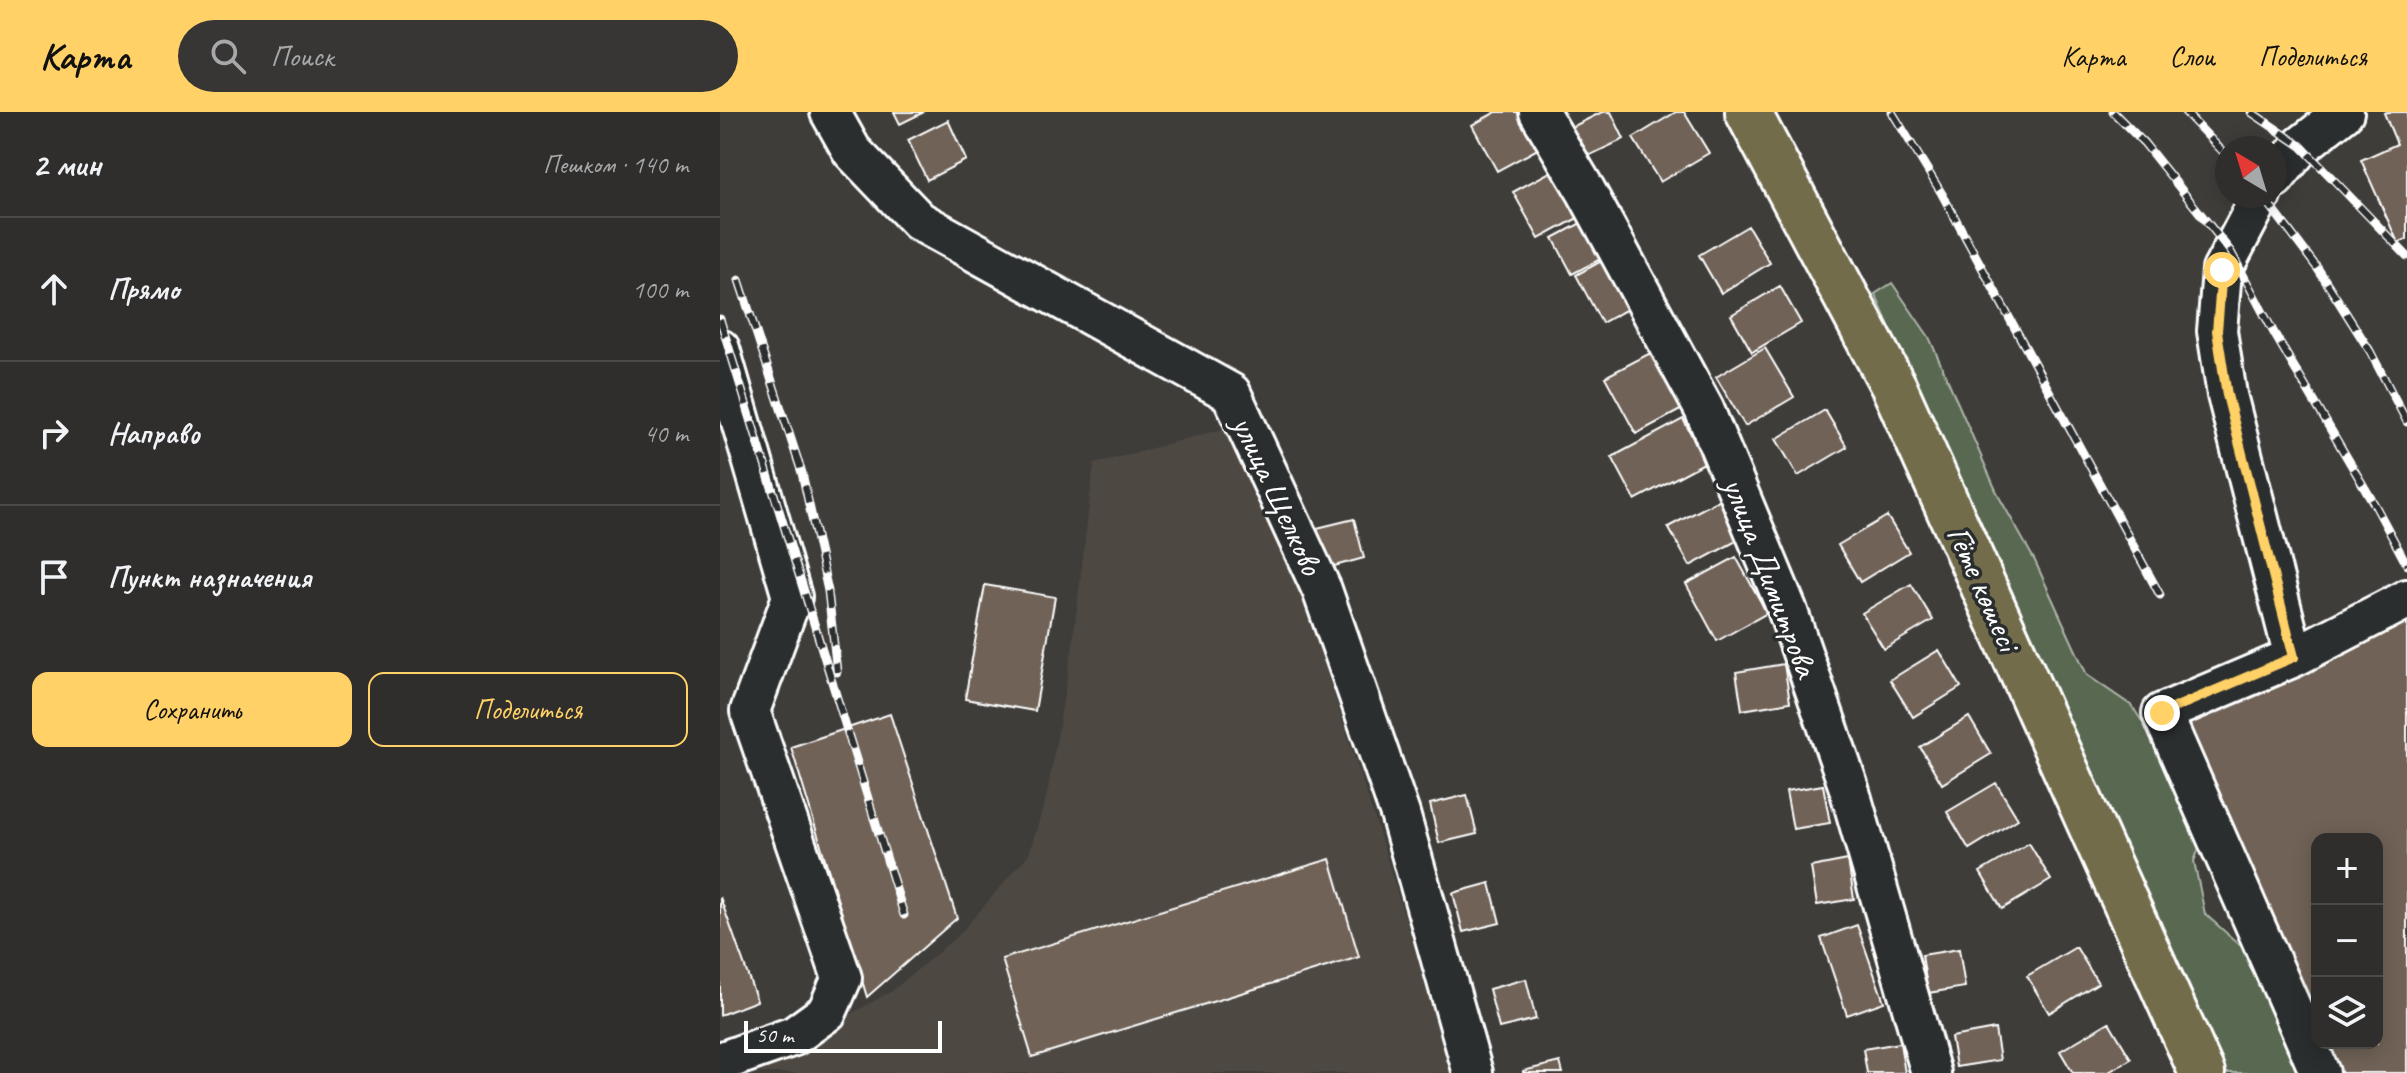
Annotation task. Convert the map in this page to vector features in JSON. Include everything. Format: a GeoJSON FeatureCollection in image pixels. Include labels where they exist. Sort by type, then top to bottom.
{"type":"FeatureCollection","features":[{"type":"Feature","properties":{"kind":"main road","name":"Гёте көшесі"},"geometry":{"type":"LineString","coordinates":[[1748,112],[1894,387],[2202,1073]]}},
{"type":"Feature","properties":{"kind":"street","name":"улица Щелково"},"geometry":{"type":"LineString","coordinates":[[830,112],[852,151],[919,221],[1231,393],[1322,590],[1400,814],[1473,1073]]}},
{"type":"Feature","properties":{"kind":"street","name":"улица Димитрова"},"geometry":{"type":"LineString","coordinates":[[1539,112],[1586,191],[1704,409],[1787,609],[1848,785],[1931,1073]]}},
{"type":"Feature","properties":{"kind":"street"},"geometry":{"type":"LineString","coordinates":[[2287,163],[2301,146],[2344,112]]}},
{"type":"Feature","properties":{"kind":"street"},"geometry":{"type":"LineString","coordinates":[[2255,208],[2222,270],[2217,331],[2227,395],[2294,657]]}},
{"type":"Feature","properties":{"kind":"street"},"geometry":{"type":"LineString","coordinates":[[720,349],[792,597],[750,711],[842,978],[827,1012],[794,1036],[720,1062]]}},
{"type":"Feature","properties":{"kind":"street"},"geometry":{"type":"LineString","coordinates":[[2320,1073],[2162,713],[2294,657],[2407,599]]}},
{"type":"Feature","properties":{"kind":"shaded area"},"geometry":{"type":"Polygon","coordinates":[[[1245,423],[1376,823],[1452,1073],[724,1073],[784,1052],[892,991],[959,935],[1029,854],[1047,795],[1072,650],[1094,464],[1245,423]]]}},
{"type":"Feature","properties":{"kind":"green space"},"geometry":{"type":"Polygon","coordinates":[[[1892,283],[1929,337],[1998,495],[2035,561],[2087,675],[2132,706],[2209,824],[2194,861],[2205,914],[2241,946],[2302,1073],[2227,1073],[2157,913],[2029,642],[1875,294],[1892,283]]]}},
{"type":"Feature","properties":{"kind":"building"},"geometry":{"type":"Polygon","coordinates":[[[894,112],[924,112],[900,124],[894,112]]]}},
{"type":"Feature","properties":{"kind":"building"},"geometry":{"type":"Polygon","coordinates":[[[1496,112],[1530,112],[1547,144],[1497,171],[1472,125],[1496,112]]]}},
{"type":"Feature","properties":{"kind":"building"},"geometry":{"type":"Polygon","coordinates":[[[1602,112],[1611,112],[1624,139],[1582,159],[1568,129],[1602,112]]]}},
{"type":"Feature","properties":{"kind":"building"},"geometry":{"type":"Polygon","coordinates":[[[1676,112],[1684,112],[1709,153],[1660,182],[1633,138],[1676,112]]]}},
{"type":"Feature","properties":{"kind":"building"},"geometry":{"type":"Polygon","coordinates":[[[2407,112],[2407,239],[2398,243],[2361,160],[2397,144],[2384,113],[2407,112]]]}},
{"type":"Feature","properties":{"kind":"building"},"geometry":{"type":"Polygon","coordinates":[[[948,120],[966,160],[927,180],[908,140],[948,120]]]}},
{"type":"Feature","properties":{"kind":"building"},"geometry":{"type":"Polygon","coordinates":[[[1561,166],[1587,213],[1539,239],[1513,192],[1561,166]]]}},
{"type":"Feature","properties":{"kind":"building"},"geometry":{"type":"Polygon","coordinates":[[[1592,217],[1612,253],[1572,274],[1553,238],[1592,217]]]}},
{"type":"Feature","properties":{"kind":"building"},"geometry":{"type":"Polygon","coordinates":[[[1748,226],[1770,263],[1721,293],[1699,255],[1748,226]]]}},
{"type":"Feature","properties":{"kind":"building"},"geometry":{"type":"Polygon","coordinates":[[[1616,253],[1642,301],[1602,323],[1576,275],[1616,253]]]}},
{"type":"Feature","properties":{"kind":"building"},"geometry":{"type":"Polygon","coordinates":[[[1780,286],[1801,323],[1752,352],[1731,315],[1780,286]]]}},
{"type":"Feature","properties":{"kind":"building"},"geometry":{"type":"Polygon","coordinates":[[[1765,348],[1794,397],[1745,426],[1716,377],[1765,348]]]}},
{"type":"Feature","properties":{"kind":"building"},"geometry":{"type":"Polygon","coordinates":[[[1656,350],[1686,407],[1636,434],[1605,377],[1656,350]]]}},
{"type":"Feature","properties":{"kind":"building"},"geometry":{"type":"Polygon","coordinates":[[[1825,410],[1847,447],[1798,476],[1776,439],[1825,410]]]}},
{"type":"Feature","properties":{"kind":"building"},"geometry":{"type":"Polygon","coordinates":[[[1683,419],[1706,462],[1635,500],[1612,457],[1683,419]]]}},
{"type":"Feature","properties":{"kind":"building"},"geometry":{"type":"Polygon","coordinates":[[[1719,500],[1740,539],[1690,566],[1668,527],[1719,500]]]}},
{"type":"Feature","properties":{"kind":"building"},"geometry":{"type":"Polygon","coordinates":[[[1887,516],[1909,552],[1860,582],[1838,545],[1887,516]]]}},
{"type":"Feature","properties":{"kind":"building"},"geometry":{"type":"Polygon","coordinates":[[[1354,519],[1364,558],[1327,568],[1317,528],[1354,519]]]}},
{"type":"Feature","properties":{"kind":"building"},"geometry":{"type":"Polygon","coordinates":[[[1736,557],[1767,613],[1717,641],[1686,584],[1736,557]]]}},
{"type":"Feature","properties":{"kind":"building"},"geometry":{"type":"Polygon","coordinates":[[[1911,584],[1933,620],[1884,649],[1862,613],[1911,584]]]}},
{"type":"Feature","properties":{"kind":"building"},"geometry":{"type":"Polygon","coordinates":[[[985,585],[1055,597],[1035,711],[965,699],[985,585]]]}},
{"type":"Feature","properties":{"kind":"building"},"geometry":{"type":"Polygon","coordinates":[[[2407,619],[2407,1073],[2340,1073],[2329,1049],[2383,1049],[2383,833],[2311,833],[2311,1011],[2178,725],[2407,619]]]}},
{"type":"Feature","properties":{"kind":"building"},"geometry":{"type":"Polygon","coordinates":[[[1939,650],[1961,687],[1913,717],[1890,680],[1939,650]]]}},
{"type":"Feature","properties":{"kind":"building"},"geometry":{"type":"Polygon","coordinates":[[[1784,664],[1790,702],[1742,710],[1736,672],[1784,664]]]}},
{"type":"Feature","properties":{"kind":"building"},"geometry":{"type":"Polygon","coordinates":[[[890,714],[957,918],[867,997],[791,747],[890,714]]]}},
{"type":"Feature","properties":{"kind":"building"},"geometry":{"type":"Polygon","coordinates":[[[1969,717],[1991,754],[1942,784],[1920,747],[1969,717]]]}},
{"type":"Feature","properties":{"kind":"building"},"geometry":{"type":"Polygon","coordinates":[[[1996,783],[2018,819],[1969,849],[1947,812],[1996,783]]]}},
{"type":"Feature","properties":{"kind":"building"},"geometry":{"type":"Polygon","coordinates":[[[1823,785],[1830,823],[1793,829],[1786,791],[1823,785]]]}},
{"type":"Feature","properties":{"kind":"building"},"geometry":{"type":"Polygon","coordinates":[[[1467,795],[1477,834],[1439,843],[1430,804],[1467,795]]]}},
{"type":"Feature","properties":{"kind":"building"},"geometry":{"type":"Polygon","coordinates":[[[2029,843],[2051,880],[2002,909],[1980,872],[2029,843]]]}},
{"type":"Feature","properties":{"kind":"building"},"geometry":{"type":"Polygon","coordinates":[[[1330,859],[1359,957],[1032,1057],[1002,959],[1330,859]]]}},
{"type":"Feature","properties":{"kind":"building"},"geometry":{"type":"Polygon","coordinates":[[[1848,860],[1854,899],[1817,905],[1811,867],[1848,860]]]}},
{"type":"Feature","properties":{"kind":"building"},"geometry":{"type":"Polygon","coordinates":[[[1490,883],[1500,923],[1463,932],[1453,893],[1490,883]]]}},
{"type":"Feature","properties":{"kind":"building"},"geometry":{"type":"Polygon","coordinates":[[[720,897],[757,1001],[720,1015],[720,897]]]}},
{"type":"Feature","properties":{"kind":"building"},"geometry":{"type":"Polygon","coordinates":[[[1857,925],[1884,1002],[1847,1015],[1821,938],[1857,925]]]}},
{"type":"Feature","properties":{"kind":"building"},"geometry":{"type":"Polygon","coordinates":[[[2076,947],[2098,983],[2049,1013],[2027,976],[2076,947]]]}},
{"type":"Feature","properties":{"kind":"building"},"geometry":{"type":"Polygon","coordinates":[[[1959,949],[1965,987],[1928,993],[1922,955],[1959,949]]]}},
{"type":"Feature","properties":{"kind":"building"},"geometry":{"type":"Polygon","coordinates":[[[1526,979],[1536,1019],[1499,1028],[1489,989],[1526,979]]]}},
{"type":"Feature","properties":{"kind":"building"},"geometry":{"type":"Polygon","coordinates":[[[2109,1022],[2131,1059],[2107,1073],[2073,1073],[2060,1051],[2109,1022]]]}},
{"type":"Feature","properties":{"kind":"building"},"geometry":{"type":"Polygon","coordinates":[[[1995,1029],[2000,1060],[1956,1067],[1951,1037],[1995,1029]]]}},
{"type":"Feature","properties":{"kind":"building"},"geometry":{"type":"Polygon","coordinates":[[[1900,1043],[1905,1073],[1867,1073],[1863,1049],[1900,1043]]]}},
{"type":"Feature","properties":{"kind":"building"},"geometry":{"type":"Polygon","coordinates":[[[1560,1062],[1563,1073],[1523,1073],[1523,1071],[1560,1062]]]}},
{"type":"Feature","properties":{"kind":"railway"},"geometry":{"type":"LineString","coordinates":[[1892,112],[1942,194],[2160,595]]}},
{"type":"Feature","properties":{"kind":"railway"},"geometry":{"type":"LineString","coordinates":[[2113,112],[2144,143],[2231,252],[2407,565]]}},
{"type":"Feature","properties":{"kind":"railway"},"geometry":{"type":"LineString","coordinates":[[2185,112],[2215,143]]}},
{"type":"Feature","properties":{"kind":"railway"},"geometry":{"type":"LineString","coordinates":[[2251,112],[2301,146],[2407,256]]}},
{"type":"Feature","properties":{"kind":"railway"},"geometry":{"type":"LineString","coordinates":[[2272,208],[2318,269],[2370,351],[2407,422]]}},
{"type":"Feature","properties":{"kind":"railway"},"geometry":{"type":"LineString","coordinates":[[739,280],[802,473],[828,591],[837,672]]}},
{"type":"Feature","properties":{"kind":"railway"},"geometry":{"type":"LineString","coordinates":[[720,319],[904,915]]}},
{"type":"Feature","properties":{"kind":"route"},"geometry":{"type":"LineString","coordinates":[[2162,713],[2294,657],[2227,395],[2217,331],[2222,270]]}}]}
